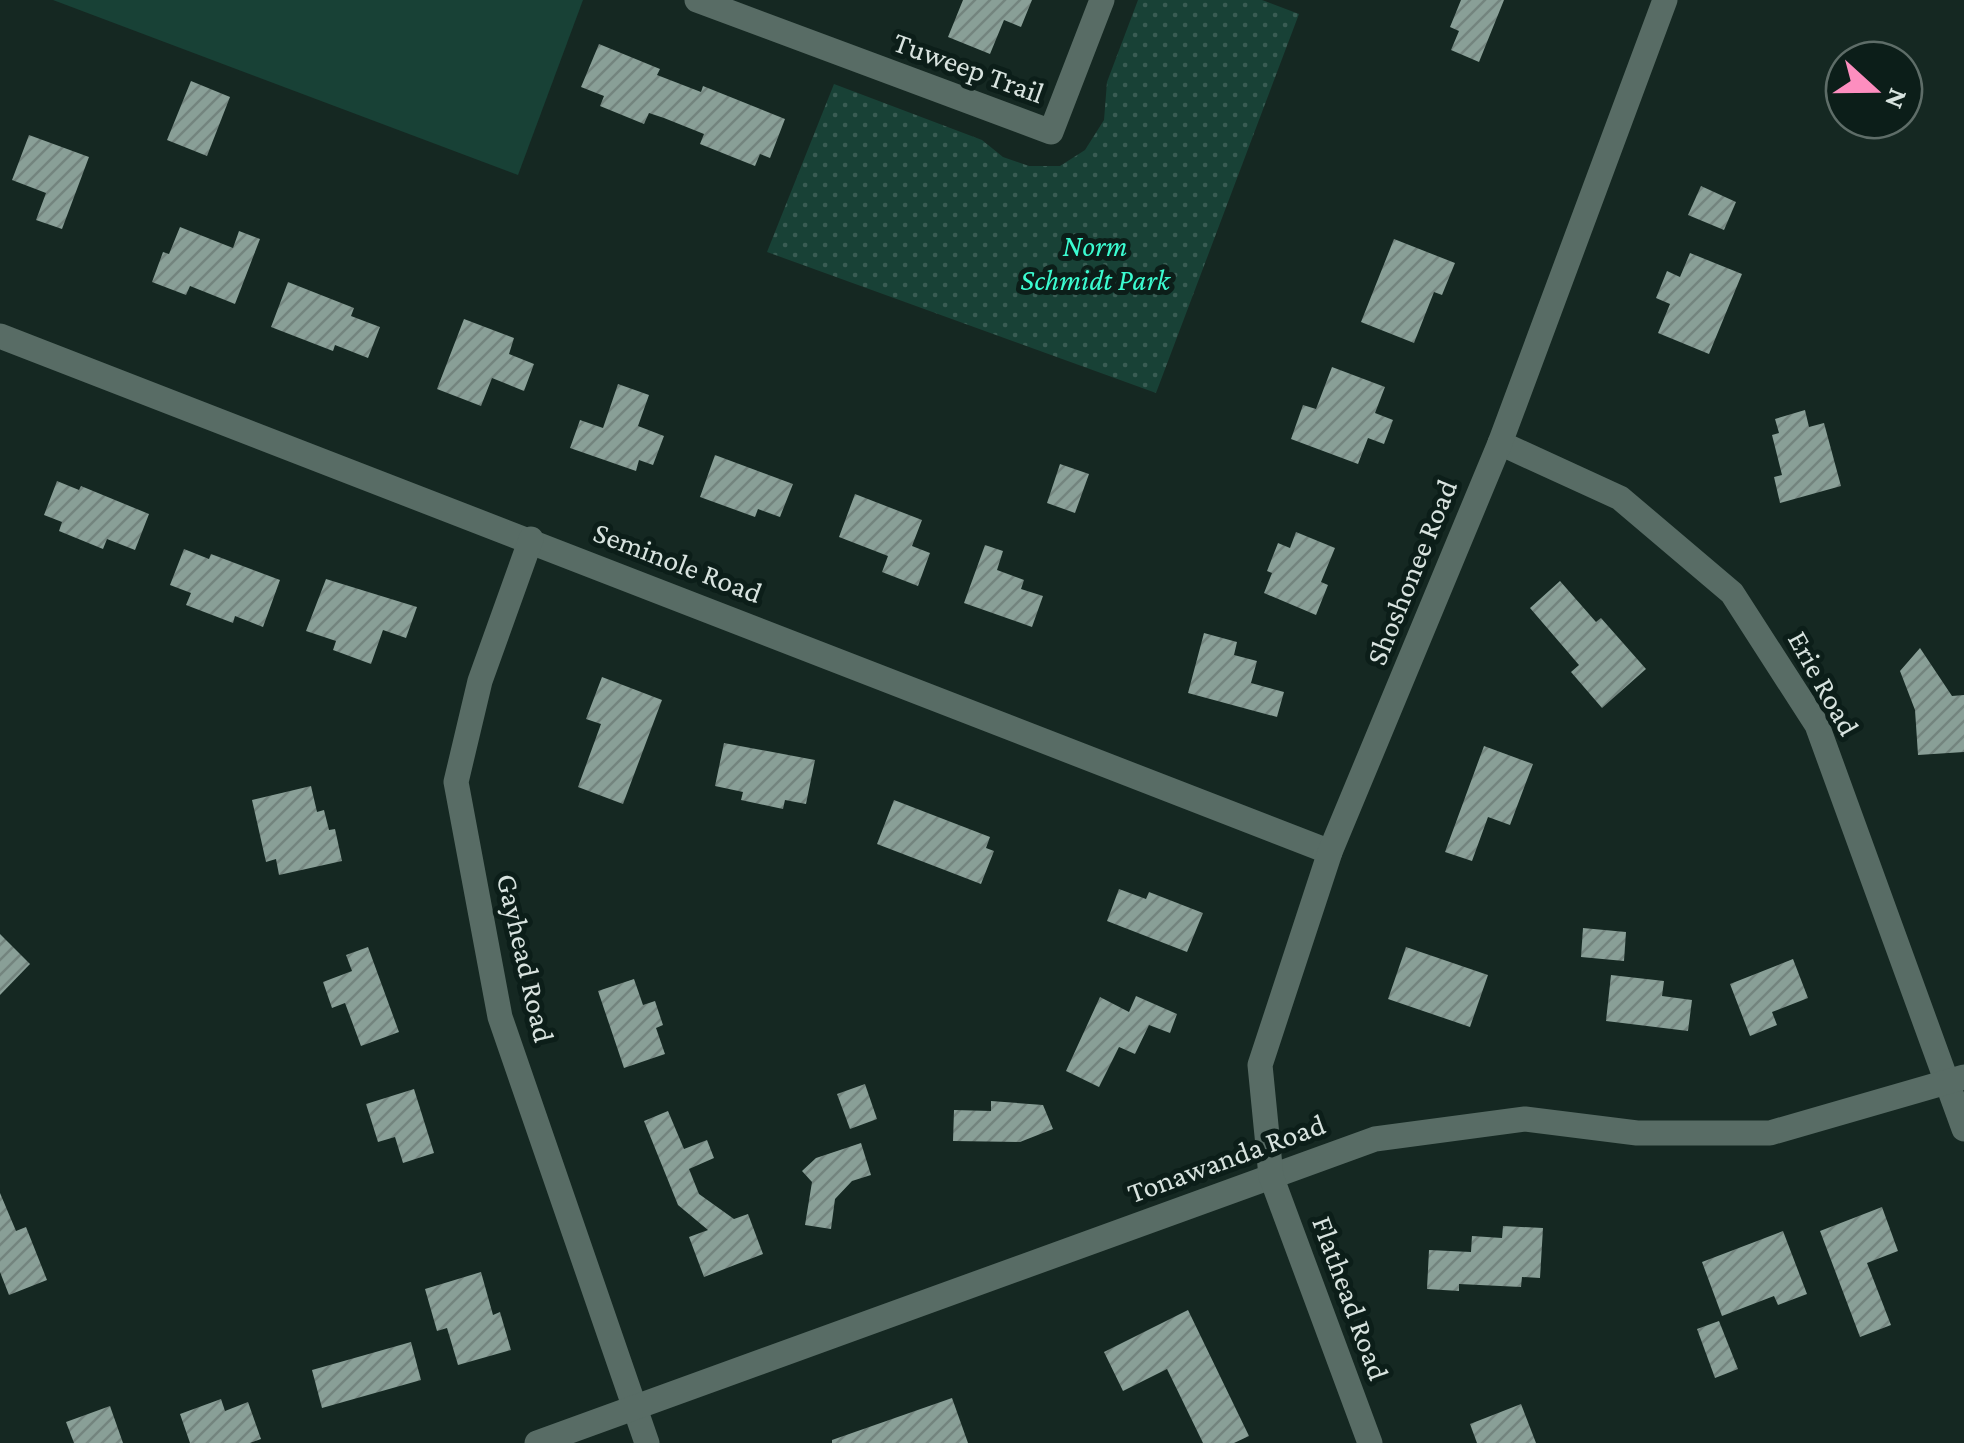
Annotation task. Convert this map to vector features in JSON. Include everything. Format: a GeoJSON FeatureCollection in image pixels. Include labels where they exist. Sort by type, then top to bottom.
{"type":"FeatureCollection","features":[{"type":"Feature","properties":{"kind":"street","name":"Tuweep Trail"},"geometry":{"type":"LineString","coordinates":[[697,0],[1050,132],[1102,0]]}},
{"type":"Feature","properties":{"kind":"street","name":"Shoshonee Road"},"geometry":{"type":"LineString","coordinates":[[1271,1176],[1260,1065],[1330,852],[1500,443],[1665,0]]}},
{"type":"Feature","properties":{"kind":"street","name":"Seminole Road"},"geometry":{"type":"LineString","coordinates":[[0,336],[1330,852]]}},
{"type":"Feature","properties":{"kind":"street","name":"Erie Road"},"geometry":{"type":"LineString","coordinates":[[1500,443],[1620,498],[1732,593],[1818,725],[1956,1080],[1964,1129]]}},
{"type":"Feature","properties":{"kind":"street","name":"Gayhead Road"},"geometry":{"type":"LineString","coordinates":[[531,539],[480,681],[456,782],[500,1017],[647,1443]]}},
{"type":"Feature","properties":{"kind":"street","name":"Tonawanda Road"},"geometry":{"type":"LineString","coordinates":[[536,1443],[1375,1139],[1525,1119],[1637,1134],[1770,1132],[1956,1080]]}},
{"type":"Feature","properties":{"kind":"street","name":"Flathead Road"},"geometry":{"type":"LineString","coordinates":[[1271,1176],[1370,1443]]}},
{"type":"Feature","properties":{"kind":"green space"},"geometry":{"type":"Polygon","coordinates":[[[53,0],[583,0],[518,175],[53,0]]]}},
{"type":"Feature","properties":{"kind":"green space","name":"Norm Schmidt Park"},"geometry":{"type":"Polygon","coordinates":[[[1138,0],[1262,0],[1299,14],[1156,393],[767,252],[834,84],[982,140],[1003,157],[1029,166],[1060,166],[1085,150],[1104,120],[1107,82],[1138,0]]]}},
{"type":"Feature","properties":{"kind":"building"},"geometry":{"type":"Polygon","coordinates":[[[963,0],[1032,0],[1021,27],[1004,20],[990,54],[948,37],[963,0]]]}},
{"type":"Feature","properties":{"kind":"building"},"geometry":{"type":"Polygon","coordinates":[[[1461,0],[1504,0],[1479,62],[1451,50],[1459,31],[1450,27],[1461,0]]]}},
{"type":"Feature","properties":{"kind":"building"},"geometry":{"type":"Polygon","coordinates":[[[599,44],[660,69],[657,75],[701,92],[703,86],[785,119],[770,158],[760,154],[755,166],[700,144],[704,134],[664,118],[649,113],[644,124],[600,106],[604,96],[581,87],[599,44]]]}},
{"type":"Feature","properties":{"kind":"building"},"geometry":{"type":"Polygon","coordinates":[[[191,81],[230,97],[207,156],[167,140],[191,81]]]}},
{"type":"Feature","properties":{"kind":"building"},"geometry":{"type":"Polygon","coordinates":[[[29,135],[89,157],[62,229],[36,220],[46,193],[12,180],[29,135]]]}},
{"type":"Feature","properties":{"kind":"building"},"geometry":{"type":"Polygon","coordinates":[[[1701,186],[1736,202],[1724,230],[1688,215],[1701,186]]]}},
{"type":"Feature","properties":{"kind":"building"},"geometry":{"type":"Polygon","coordinates":[[[180,227],[233,248],[239,231],[260,239],[235,304],[190,286],[186,295],[152,282],[163,252],[169,254],[180,227]]]}},
{"type":"Feature","properties":{"kind":"building"},"geometry":{"type":"Polygon","coordinates":[[[1394,239],[1455,263],[1442,295],[1434,292],[1414,343],[1361,322],[1394,239]]]}},
{"type":"Feature","properties":{"kind":"building"},"geometry":{"type":"Polygon","coordinates":[[[1690,253],[1742,274],[1709,354],[1658,333],[1670,304],[1656,298],[1667,271],[1680,277],[1690,253]]]}},
{"type":"Feature","properties":{"kind":"building"},"geometry":{"type":"Polygon","coordinates":[[[288,282],[354,308],[351,316],[380,327],[368,358],[335,345],[333,351],[271,327],[288,282]]]}},
{"type":"Feature","properties":{"kind":"building"},"geometry":{"type":"Polygon","coordinates":[[[464,319],[514,338],[509,354],[534,364],[524,391],[492,378],[481,406],[437,389],[464,319]]]}},
{"type":"Feature","properties":{"kind":"building"},"geometry":{"type":"Polygon","coordinates":[[[1332,367],[1385,387],[1375,413],[1393,420],[1384,444],[1368,438],[1358,464],[1291,439],[1303,405],[1316,409],[1332,367]]]}},
{"type":"Feature","properties":{"kind":"building"},"geometry":{"type":"Polygon","coordinates":[[[618,384],[649,395],[638,426],[664,436],[653,465],[639,460],[636,471],[570,448],[580,420],[603,428],[618,384]]]}},
{"type":"Feature","properties":{"kind":"building"},"geometry":{"type":"Polygon","coordinates":[[[1805,410],[1809,427],[1824,423],[1841,486],[1780,503],[1774,477],[1782,475],[1772,435],[1779,433],[1775,419],[1805,410]]]}},
{"type":"Feature","properties":{"kind":"building"},"geometry":{"type":"Polygon","coordinates":[[[715,455],[793,484],[780,517],[758,509],[755,517],[700,497],[715,455]]]}},
{"type":"Feature","properties":{"kind":"building"},"geometry":{"type":"Polygon","coordinates":[[[1060,464],[1089,474],[1075,513],[1047,503],[1060,464]]]}},
{"type":"Feature","properties":{"kind":"building"},"geometry":{"type":"Polygon","coordinates":[[[57,481],[79,490],[81,486],[149,514],[135,550],[107,539],[103,549],[59,531],[62,522],[44,515],[57,481]]]}},
{"type":"Feature","properties":{"kind":"building"},"geometry":{"type":"Polygon","coordinates":[[[855,494],[922,520],[912,546],[930,553],[918,586],[882,572],[888,556],[839,537],[855,494]]]}},
{"type":"Feature","properties":{"kind":"building"},"geometry":{"type":"Polygon","coordinates":[[[1296,532],[1335,548],[1321,582],[1328,585],[1316,615],[1264,593],[1272,573],[1267,571],[1278,543],[1290,548],[1296,532]]]}},
{"type":"Feature","properties":{"kind":"building"},"geometry":{"type":"Polygon","coordinates":[[[985,545],[1003,551],[997,570],[1024,580],[1021,589],[1043,596],[1032,627],[964,603],[985,545]]]}},
{"type":"Feature","properties":{"kind":"building"},"geometry":{"type":"Polygon","coordinates":[[[184,549],[209,559],[211,554],[280,580],[263,627],[235,616],[233,623],[186,605],[191,593],[170,585],[184,549]]]}},
{"type":"Feature","properties":{"kind":"building"},"geometry":{"type":"Polygon","coordinates":[[[326,579],[417,607],[406,638],[383,630],[371,664],[333,650],[336,641],[306,631],[326,579]]]}},
{"type":"Feature","properties":{"kind":"building"},"geometry":{"type":"Polygon","coordinates":[[[1560,581],[1596,622],[1601,618],[1646,669],[1602,708],[1571,672],[1579,665],[1530,608],[1560,581]]]}},
{"type":"Feature","properties":{"kind":"building"},"geometry":{"type":"Polygon","coordinates":[[[1204,633],[1237,642],[1234,655],[1257,661],[1251,683],[1284,692],[1277,717],[1188,693],[1204,633]]]}},
{"type":"Feature","properties":{"kind":"building"},"geometry":{"type":"Polygon","coordinates":[[[1920,648],[1952,696],[1964,695],[1964,752],[1918,755],[1915,710],[1900,671],[1920,648]]]}},
{"type":"Feature","properties":{"kind":"building"},"geometry":{"type":"Polygon","coordinates":[[[602,677],[662,700],[623,804],[578,787],[601,724],[586,719],[602,677]]]}},
{"type":"Feature","properties":{"kind":"building"},"geometry":{"type":"Polygon","coordinates":[[[724,743],[815,760],[806,804],[785,800],[783,809],[741,800],[743,792],[715,786],[724,743]]]}},
{"type":"Feature","properties":{"kind":"building"},"geometry":{"type":"Polygon","coordinates":[[[1484,746],[1533,764],[1510,825],[1488,817],[1472,861],[1445,852],[1484,746]]]}},
{"type":"Feature","properties":{"kind":"building"},"geometry":{"type":"Polygon","coordinates":[[[311,786],[317,812],[324,810],[329,830],[335,829],[342,861],[279,875],[276,859],[266,862],[252,800],[311,786]]]}},
{"type":"Feature","properties":{"kind":"building"},"geometry":{"type":"Polygon","coordinates":[[[894,800],[990,837],[986,848],[994,851],[981,884],[877,844],[894,800]]]}},
{"type":"Feature","properties":{"kind":"building"},"geometry":{"type":"Polygon","coordinates":[[[1119,889],[1146,899],[1149,892],[1203,913],[1187,952],[1107,921],[1119,889]]]}},
{"type":"Feature","properties":{"kind":"building"},"geometry":{"type":"Polygon","coordinates":[[[1583,928],[1626,932],[1624,961],[1581,957],[1583,928]]]}},
{"type":"Feature","properties":{"kind":"building"},"geometry":{"type":"Polygon","coordinates":[[[0,934],[30,964],[0,995],[0,934]]]}},
{"type":"Feature","properties":{"kind":"building"},"geometry":{"type":"Polygon","coordinates":[[[368,947],[399,1032],[361,1046],[345,1003],[332,1008],[323,982],[352,971],[346,955],[368,947]]]}},
{"type":"Feature","properties":{"kind":"building"},"geometry":{"type":"Polygon","coordinates":[[[1406,947],[1488,975],[1470,1027],[1388,999],[1406,947]]]}},
{"type":"Feature","properties":{"kind":"building"},"geometry":{"type":"Polygon","coordinates":[[[1793,959],[1808,998],[1772,1012],[1777,1025],[1750,1036],[1730,984],[1793,959]]]}},
{"type":"Feature","properties":{"kind":"building"},"geometry":{"type":"Polygon","coordinates":[[[1611,975],[1664,981],[1662,996],[1692,1000],[1688,1031],[1606,1021],[1611,975]]]}},
{"type":"Feature","properties":{"kind":"building"},"geometry":{"type":"Polygon","coordinates":[[[634,979],[643,1005],[655,1001],[663,1025],[656,1028],[665,1054],[624,1068],[598,991],[634,979]]]}},
{"type":"Feature","properties":{"kind":"building"},"geometry":{"type":"Polygon","coordinates":[[[1136,996],[1177,1014],[1170,1033],[1149,1025],[1135,1054],[1119,1047],[1099,1087],[1066,1071],[1100,997],[1129,1012],[1136,996]]]}},
{"type":"Feature","properties":{"kind":"building"},"geometry":{"type":"Polygon","coordinates":[[[865,1084],[877,1119],[850,1129],[837,1094],[865,1084]]]}},
{"type":"Feature","properties":{"kind":"building"},"geometry":{"type":"Polygon","coordinates":[[[414,1089],[434,1153],[403,1163],[395,1137],[378,1142],[366,1104],[414,1089]]]}},
{"type":"Feature","properties":{"kind":"building"},"geometry":{"type":"Polygon","coordinates":[[[991,1101],[1043,1105],[1053,1129],[1020,1142],[953,1141],[954,1110],[991,1111],[991,1101]]]}},
{"type":"Feature","properties":{"kind":"building"},"geometry":{"type":"Polygon","coordinates":[[[668,1111],[684,1149],[707,1140],[714,1158],[689,1169],[699,1194],[734,1219],[748,1214],[763,1254],[704,1277],[689,1237],[708,1230],[678,1205],[644,1121],[668,1111]]]}},
{"type":"Feature","properties":{"kind":"building"},"geometry":{"type":"Polygon","coordinates":[[[861,1143],[871,1175],[852,1181],[835,1199],[831,1229],[805,1225],[812,1182],[802,1171],[816,1158],[861,1143]]]}},
{"type":"Feature","properties":{"kind":"building"},"geometry":{"type":"Polygon","coordinates":[[[0,1193],[16,1231],[26,1227],[47,1280],[9,1295],[0,1272],[0,1193]]]}},
{"type":"Feature","properties":{"kind":"building"},"geometry":{"type":"Polygon","coordinates":[[[1882,1207],[1898,1251],[1867,1263],[1891,1325],[1860,1337],[1820,1231],[1882,1207]]]}},
{"type":"Feature","properties":{"kind":"building"},"geometry":{"type":"Polygon","coordinates":[[[1503,1226],[1543,1228],[1540,1278],[1522,1277],[1521,1287],[1459,1284],[1459,1291],[1427,1289],[1429,1250],[1471,1252],[1472,1236],[1502,1238],[1503,1226]]]}},
{"type":"Feature","properties":{"kind":"building"},"geometry":{"type":"Polygon","coordinates":[[[1783,1231],[1807,1294],[1778,1305],[1774,1296],[1722,1316],[1702,1262],[1783,1231]]]}},
{"type":"Feature","properties":{"kind":"building"},"geometry":{"type":"Polygon","coordinates":[[[481,1272],[493,1315],[500,1312],[511,1350],[458,1365],[447,1328],[437,1331],[425,1289],[481,1272]]]}},
{"type":"Feature","properties":{"kind":"building"},"geometry":{"type":"Polygon","coordinates":[[[1188,1310],[1249,1436],[1234,1443],[1203,1443],[1167,1369],[1123,1391],[1104,1352],[1188,1310]]]}},
{"type":"Feature","properties":{"kind":"building"},"geometry":{"type":"Polygon","coordinates":[[[1719,1321],[1738,1369],[1715,1378],[1697,1329],[1719,1321]]]}},
{"type":"Feature","properties":{"kind":"building"},"geometry":{"type":"Polygon","coordinates":[[[411,1342],[421,1380],[322,1408],[312,1370],[411,1342]]]}},
{"type":"Feature","properties":{"kind":"building"},"geometry":{"type":"Polygon","coordinates":[[[952,1398],[968,1443],[832,1443],[832,1440],[952,1398]]]}},
{"type":"Feature","properties":{"kind":"building"},"geometry":{"type":"Polygon","coordinates":[[[221,1399],[225,1411],[248,1402],[261,1439],[250,1443],[190,1443],[180,1414],[221,1399]]]}},
{"type":"Feature","properties":{"kind":"building"},"geometry":{"type":"Polygon","coordinates":[[[1521,1404],[1536,1443],[1477,1443],[1470,1424],[1521,1404]]]}},
{"type":"Feature","properties":{"kind":"building"},"geometry":{"type":"Polygon","coordinates":[[[110,1406],[123,1443],[74,1443],[66,1422],[110,1406]]]}}]}
